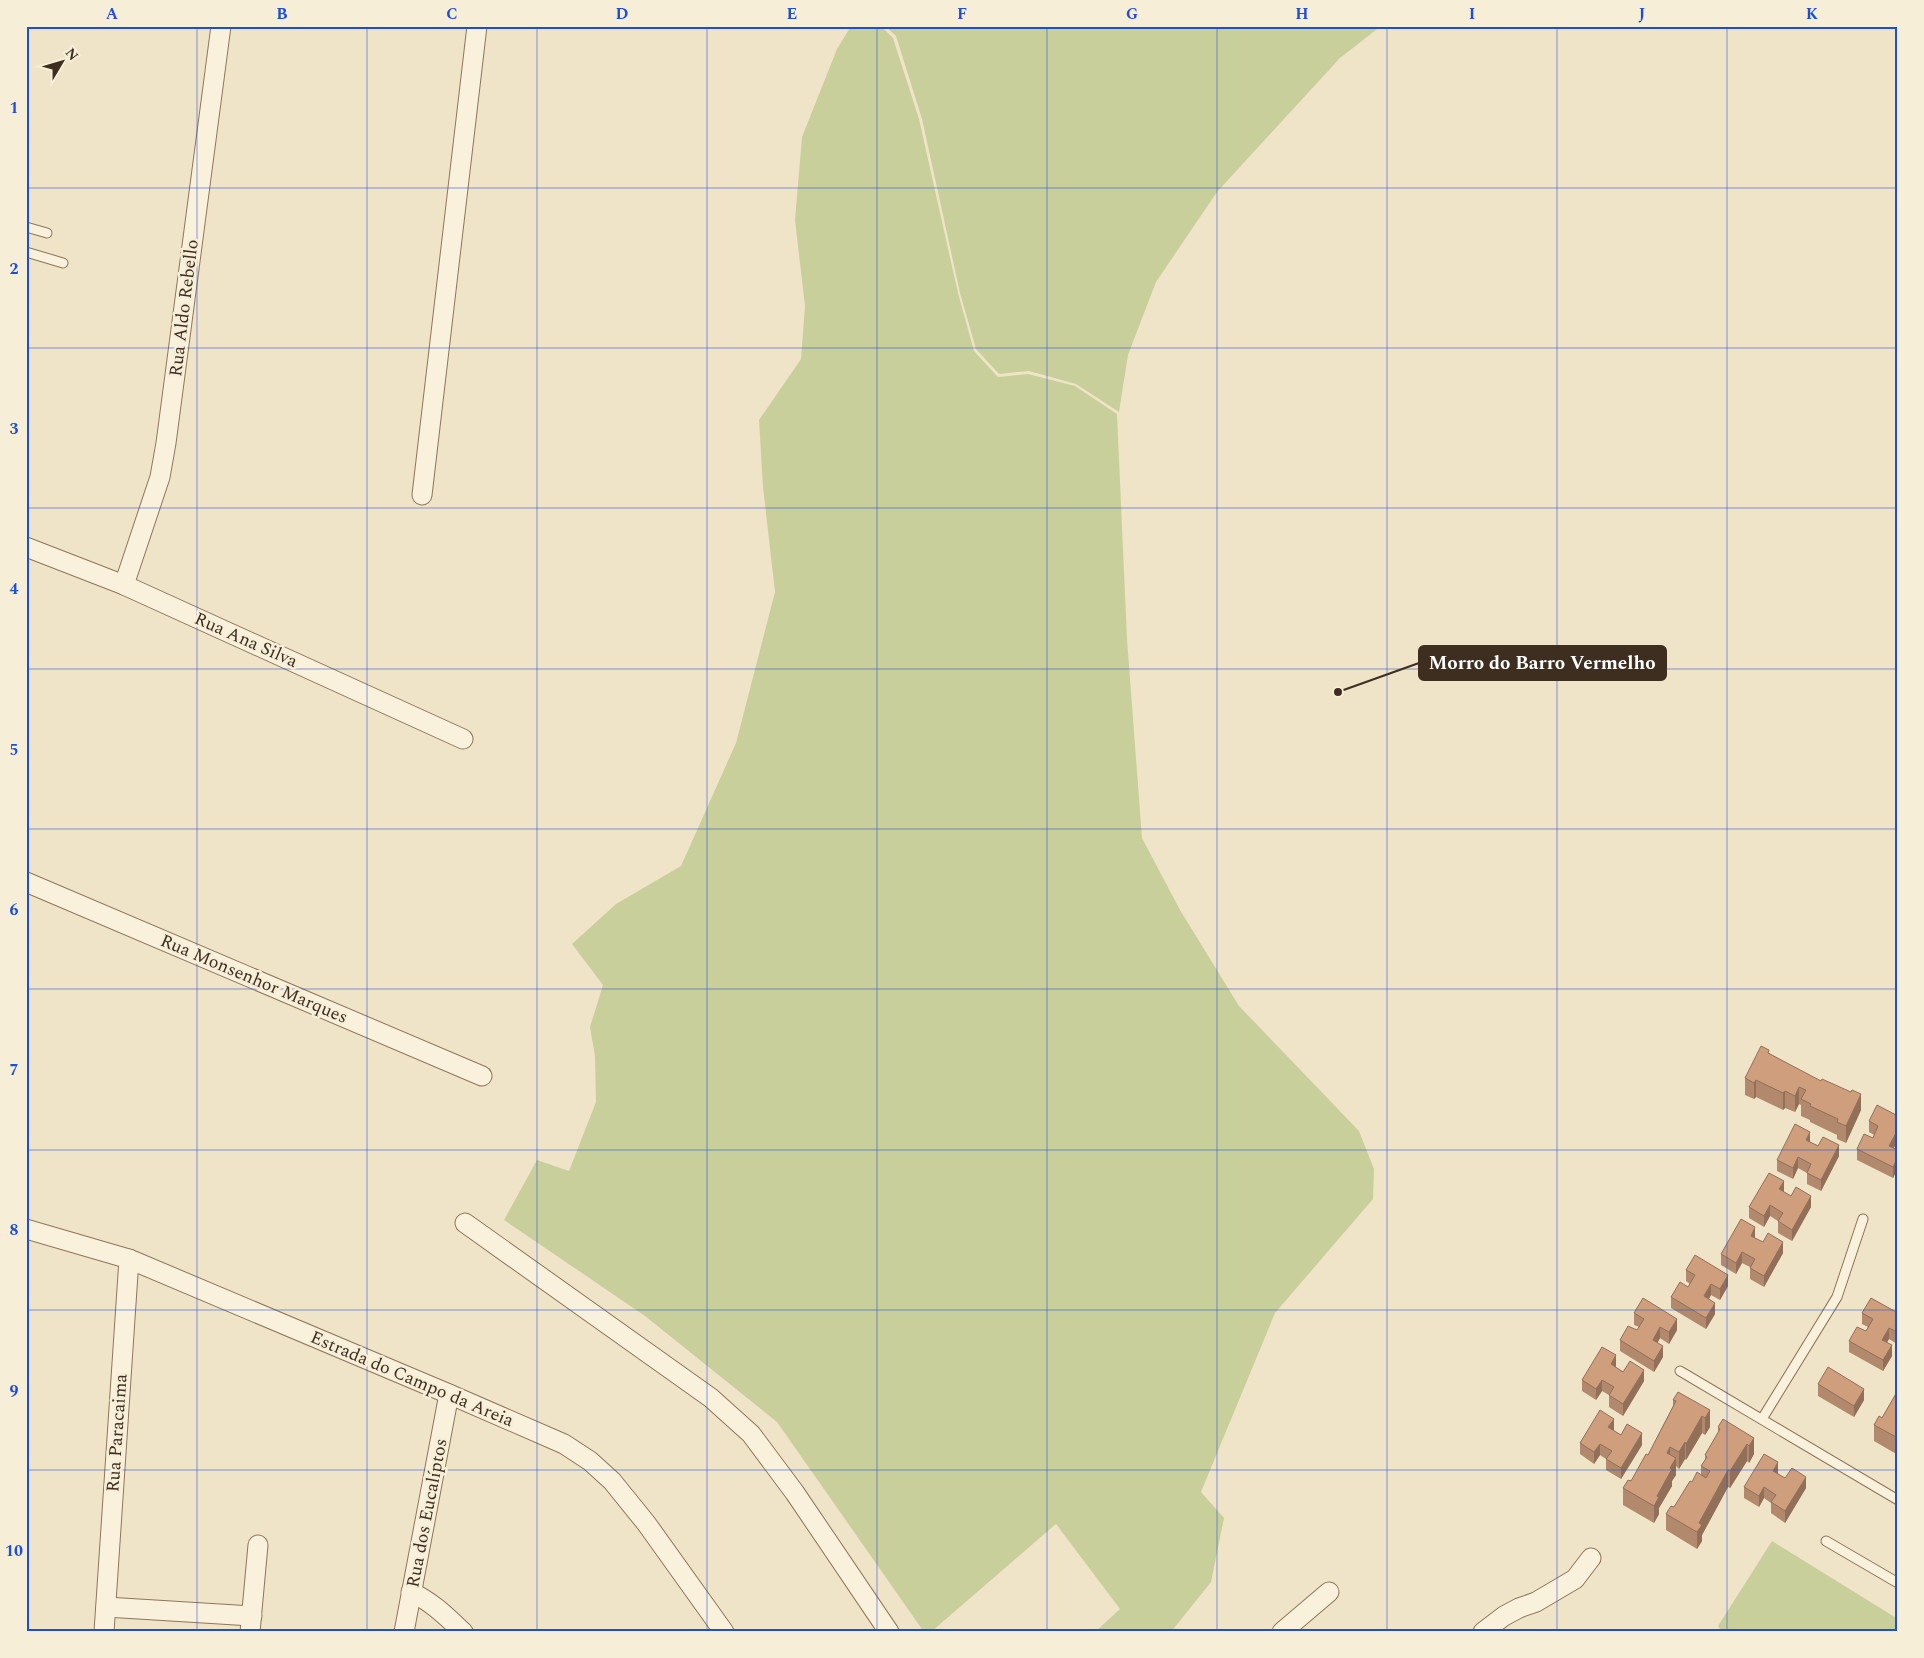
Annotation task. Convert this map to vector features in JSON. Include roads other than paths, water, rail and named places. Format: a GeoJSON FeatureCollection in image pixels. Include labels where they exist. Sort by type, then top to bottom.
{"type":"FeatureCollection","features":[{"type":"Feature","properties":{"kind":"street","name":"Rua Aldo Rebello"},"geometry":{"type":"LineString","coordinates":[[124,585],[160,477],[166,443],[221,26]]}},
{"type":"Feature","properties":{"kind":"street"},"geometry":{"type":"LineString","coordinates":[[422,495],[477,26]]}},
{"type":"Feature","properties":{"kind":"street","name":"Rua Ana Silva"},"geometry":{"type":"LineString","coordinates":[[26,547],[124,585],[463,739]]}},
{"type":"Feature","properties":{"kind":"street","name":"Rua Monsenhor Marques"},"geometry":{"type":"LineString","coordinates":[[26,882],[482,1076]]}},
{"type":"Feature","properties":{"kind":"street"},"geometry":{"type":"LineString","coordinates":[[465,1223],[711,1398],[751,1434],[795,1493],[889,1632]]}},
{"type":"Feature","properties":{"kind":"street","name":"Estrada do Campo da Areia"},"geometry":{"type":"LineString","coordinates":[[26,1229],[128,1259],[564,1444],[590,1461],[612,1481],[646,1523],[724,1632]]}},
{"type":"Feature","properties":{"kind":"street","name":"Rua Paracaima"},"geometry":{"type":"LineString","coordinates":[[104,1632],[128,1259]]}},
{"type":"Feature","properties":{"kind":"street","name":"Rua dos Eucalíptos"},"geometry":{"type":"LineString","coordinates":[[404,1632],[449,1394]]}},
{"type":"Feature","properties":{"kind":"street"},"geometry":{"type":"LineString","coordinates":[[106,1606],[251,1624],[258,1545]]}},
{"type":"Feature","properties":{"kind":"street"},"geometry":{"type":"LineString","coordinates":[[1483,1632],[1504,1616],[1536,1602],[1575,1579],[1591,1558]]}},
{"type":"Feature","properties":{"kind":"street"},"geometry":{"type":"LineString","coordinates":[[411,1592],[435,1606],[463,1632]]}},
{"type":"Feature","properties":{"kind":"street"},"geometry":{"type":"LineString","coordinates":[[1282,1632],[1328,1592]]}},
{"type":"Feature","properties":{"kind":"lane"},"geometry":{"type":"LineString","coordinates":[[26,228],[47,233]]}},
{"type":"Feature","properties":{"kind":"lane"},"geometry":{"type":"LineString","coordinates":[[26,252],[63,263]]}},
{"type":"Feature","properties":{"kind":"lane"},"geometry":{"type":"LineString","coordinates":[[1762,1419],[1837,1297],[1864,1219]]}},
{"type":"Feature","properties":{"kind":"lane"},"geometry":{"type":"LineString","coordinates":[[1680,1371],[1898,1500]]}},
{"type":"Feature","properties":{"kind":"lane"},"geometry":{"type":"LineString","coordinates":[[1826,1541],[1898,1583]]}},
{"type":"Feature","properties":{"kind":"place","name":"Morro do Barro Vermelho"},"geometry":{"type":"Point","coordinates":[1338,692]}}]}
